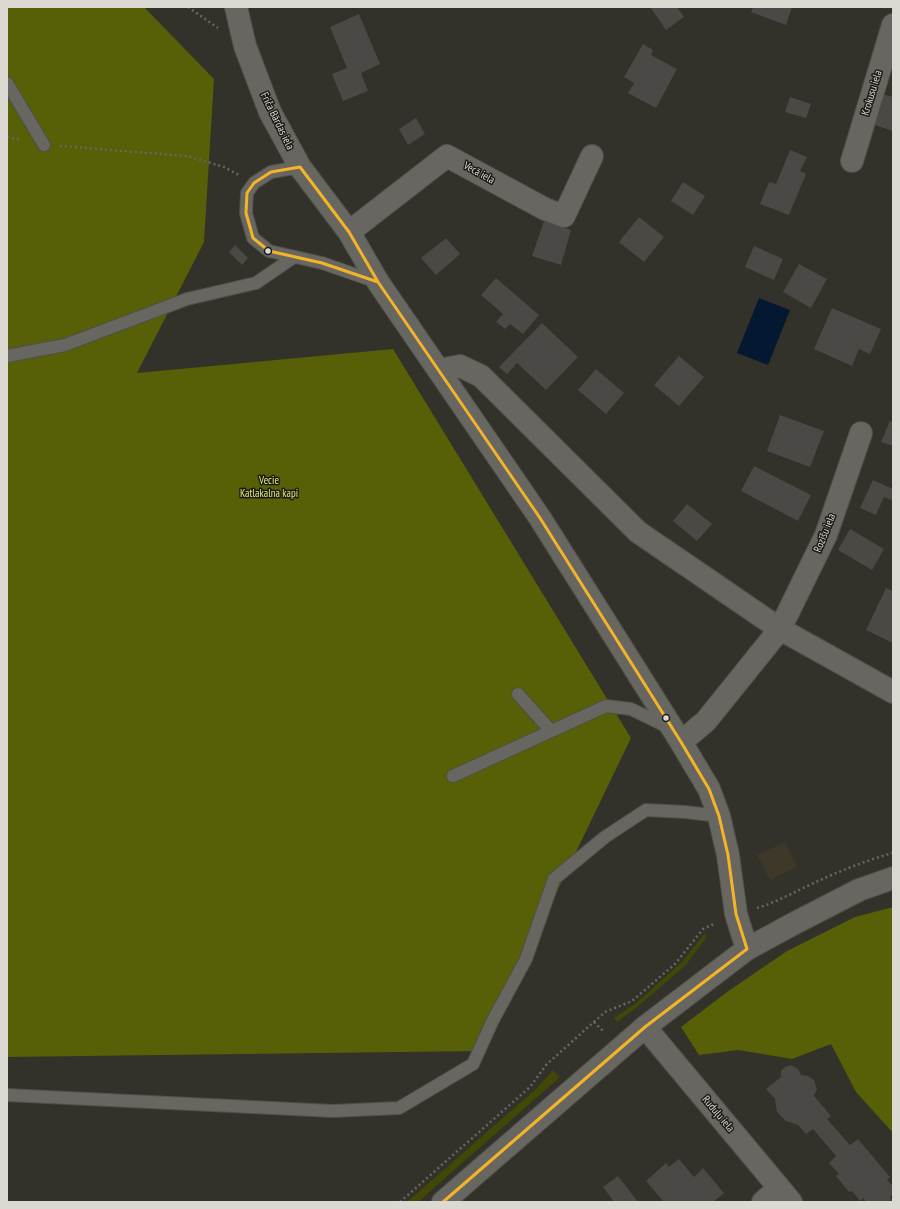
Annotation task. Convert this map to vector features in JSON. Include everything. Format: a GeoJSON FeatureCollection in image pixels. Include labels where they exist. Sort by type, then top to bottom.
{"type":"FeatureCollection","features":[{"type":"Feature","properties":{"kind":"street","name":"Friča Bārdas iela"},"geometry":{"type":"LineString","coordinates":[[236,7],[245,46],[270,112],[300,167],[349,232],[378,282],[540,518],[677,735],[708,789],[719,816],[728,854],[736,914],[747,949]]}},
{"type":"Feature","properties":{"kind":"street","name":"Krokusu iela"},"geometry":{"type":"LineString","coordinates":[[852,161],[893,25]]}},
{"type":"Feature","properties":{"kind":"street","name":"Vecā iela"},"geometry":{"type":"LineString","coordinates":[[349,232],[447,156],[545,210],[564,216],[592,156]]}},
{"type":"Feature","properties":{"kind":"street"},"geometry":{"type":"LineString","coordinates":[[439,370],[460,366],[481,376],[638,532],[780,630],[893,692]]}},
{"type":"Feature","properties":{"kind":"street","name":"Rozīšu iela"},"geometry":{"type":"LineString","coordinates":[[677,735],[706,721],[780,630],[826,535],[861,433]]}},
{"type":"Feature","properties":{"kind":"street"},"geometry":{"type":"LineString","coordinates":[[443,1202],[645,1027],[747,949],[860,890],[893,878]]}},
{"type":"Feature","properties":{"kind":"street","name":"Ruduļu iela"},"geometry":{"type":"LineString","coordinates":[[645,1027],[785,1195]]}},
{"type":"Feature","properties":{"kind":"street"},"geometry":{"type":"LineString","coordinates":[[763,1202],[785,1195]]}},
{"type":"Feature","properties":{"kind":"lane"},"geometry":{"type":"LineString","coordinates":[[7,83],[44,145]]}},
{"type":"Feature","properties":{"kind":"lane"},"geometry":{"type":"LineString","coordinates":[[300,167],[271,172],[254,183],[247,194],[246,213],[253,238],[269,251],[322,263],[378,282]]}},
{"type":"Feature","properties":{"kind":"lane"},"geometry":{"type":"LineString","coordinates":[[7,356],[65,345],[187,299],[256,283],[294,257]]}},
{"type":"Feature","properties":{"kind":"lane"},"geometry":{"type":"LineString","coordinates":[[518,694],[551,731]]}},
{"type":"Feature","properties":{"kind":"lane"},"geometry":{"type":"LineString","coordinates":[[453,776],[606,706],[631,709],[677,735]]}},
{"type":"Feature","properties":{"kind":"lane"},"geometry":{"type":"LineString","coordinates":[[7,1095],[333,1111],[399,1108],[473,1064],[492,1022],[526,959],[554,879],[605,837],[646,810],[685,812],[719,816]]}},
{"type":"Feature","properties":{"kind":"path"},"geometry":{"type":"LineString","coordinates":[[7,138],[44,145],[188,156],[224,167],[254,183]]}},
{"type":"Feature","properties":{"kind":"path"},"geometry":{"type":"LineString","coordinates":[[594,1022],[604,1032]]}},
{"type":"Feature","properties":{"kind":"shaded area"},"geometry":{"type":"Polygon","coordinates":[[[785,842],[797,867],[770,880],[757,855],[785,842]]]}},
{"type":"Feature","properties":{"kind":"green space","name":"Vecie Katlakalna kapi"},"geometry":{"type":"Polygon","coordinates":[[[7,7],[144,7],[214,79],[204,242],[137,373],[393,349],[631,738],[480,1051],[7,1057],[7,7]]]}},
{"type":"Feature","properties":{"kind":"green space"},"geometry":{"type":"Polygon","coordinates":[[[893,907],[893,1133],[856,1092],[831,1044],[792,1059],[738,1050],[699,1055],[681,1027],[727,992],[787,951],[855,917],[893,907]]]}},
{"type":"Feature","properties":{"kind":"green space"},"geometry":{"type":"Polygon","coordinates":[[[705,933],[706,938],[685,966],[636,1008],[617,1022],[614,1018],[635,1004],[682,962],[705,933]]]}},
{"type":"Feature","properties":{"kind":"green space"},"geometry":{"type":"Polygon","coordinates":[[[553,1070],[560,1077],[418,1202],[407,1202],[536,1089],[553,1070]]]}},
{"type":"Feature","properties":{"kind":"water"},"geometry":{"type":"Polygon","coordinates":[[[759,298],[790,310],[768,365],[737,353],[759,298]]]}},
{"type":"Feature","properties":{"kind":"building"},"geometry":{"type":"Polygon","coordinates":[[[650,7],[677,7],[684,17],[666,30],[650,7]]]}},
{"type":"Feature","properties":{"kind":"building"},"geometry":{"type":"Polygon","coordinates":[[[753,7],[792,7],[786,25],[751,12],[753,7]]]}},
{"type":"Feature","properties":{"kind":"building"},"geometry":{"type":"Polygon","coordinates":[[[359,14],[380,64],[361,73],[368,91],[343,101],[332,74],[347,68],[330,27],[359,14]]]}},
{"type":"Feature","properties":{"kind":"building"},"geometry":{"type":"Polygon","coordinates":[[[643,44],[653,50],[651,55],[677,69],[656,108],[628,93],[634,83],[624,77],[643,44]]]}},
{"type":"Feature","properties":{"kind":"building"},"geometry":{"type":"Polygon","coordinates":[[[882,94],[893,97],[893,131],[872,124],[882,94]]]}},
{"type":"Feature","properties":{"kind":"building"},"geometry":{"type":"Polygon","coordinates":[[[790,97],[811,104],[806,118],[785,112],[790,97]]]}},
{"type":"Feature","properties":{"kind":"building"},"geometry":{"type":"Polygon","coordinates":[[[416,118],[425,134],[408,145],[399,129],[416,118]]]}},
{"type":"Feature","properties":{"kind":"building"},"geometry":{"type":"Polygon","coordinates":[[[790,150],[807,157],[800,171],[806,174],[789,215],[760,204],[769,182],[776,184],[790,150]]]}},
{"type":"Feature","properties":{"kind":"building"},"geometry":{"type":"Polygon","coordinates":[[[683,182],[705,196],[693,215],[671,201],[683,182]]]}},
{"type":"Feature","properties":{"kind":"building"},"geometry":{"type":"Polygon","coordinates":[[[639,217],[664,237],[644,262],[619,242],[639,217]]]}},
{"type":"Feature","properties":{"kind":"building"},"geometry":{"type":"Polygon","coordinates":[[[544,221],[571,230],[561,265],[532,256],[544,221]]]}},
{"type":"Feature","properties":{"kind":"building"},"geometry":{"type":"Polygon","coordinates":[[[446,238],[460,254],[436,275],[421,258],[446,238]]]}},
{"type":"Feature","properties":{"kind":"building"},"geometry":{"type":"Polygon","coordinates":[[[235,245],[248,258],[242,265],[229,252],[235,245]]]}},
{"type":"Feature","properties":{"kind":"building"},"geometry":{"type":"Polygon","coordinates":[[[754,246],[783,259],[774,280],[745,267],[754,246]]]}},
{"type":"Feature","properties":{"kind":"building"},"geometry":{"type":"Polygon","coordinates":[[[799,264],[827,279],[811,308],[783,292],[799,264]]]}},
{"type":"Feature","properties":{"kind":"building"},"geometry":{"type":"Polygon","coordinates":[[[496,278],[539,315],[523,334],[510,324],[505,329],[496,322],[503,314],[481,295],[496,278]]]}},
{"type":"Feature","properties":{"kind":"building"},"geometry":{"type":"Polygon","coordinates":[[[832,308],[881,329],[870,354],[859,349],[852,366],[814,349],[832,308]]]}},
{"type":"Feature","properties":{"kind":"building"},"geometry":{"type":"Polygon","coordinates":[[[542,323],[578,357],[546,390],[517,363],[507,374],[499,367],[542,323]]]}},
{"type":"Feature","properties":{"kind":"building"},"geometry":{"type":"Polygon","coordinates":[[[679,356],[704,377],[679,406],[654,385],[679,356]]]}},
{"type":"Feature","properties":{"kind":"building"},"geometry":{"type":"Polygon","coordinates":[[[596,369],[624,393],[606,414],[578,390],[596,369]]]}},
{"type":"Feature","properties":{"kind":"building"},"geometry":{"type":"Polygon","coordinates":[[[780,415],[824,431],[810,467],[767,451],[780,415]]]}},
{"type":"Feature","properties":{"kind":"building"},"geometry":{"type":"Polygon","coordinates":[[[890,421],[893,422],[893,446],[881,442],[890,421]]]}},
{"type":"Feature","properties":{"kind":"building"},"geometry":{"type":"Polygon","coordinates":[[[754,466],[811,495],[798,521],[741,491],[754,466]]]}},
{"type":"Feature","properties":{"kind":"building"},"geometry":{"type":"Polygon","coordinates":[[[873,480],[893,489],[893,501],[884,497],[876,515],[860,508],[873,480]]]}},
{"type":"Feature","properties":{"kind":"building"},"geometry":{"type":"Polygon","coordinates":[[[687,504],[712,524],[697,541],[673,521],[687,504]]]}},
{"type":"Feature","properties":{"kind":"building"},"geometry":{"type":"Polygon","coordinates":[[[850,529],[884,549],[872,570],[838,550],[850,529]]]}},
{"type":"Feature","properties":{"kind":"building"},"geometry":{"type":"Polygon","coordinates":[[[886,588],[893,591],[893,643],[866,630],[886,588]]]}},
{"type":"Feature","properties":{"kind":"building"},"geometry":{"type":"Polygon","coordinates":[[[791,1065],[798,1069],[801,1075],[808,1076],[814,1080],[817,1089],[814,1096],[831,1116],[827,1119],[850,1145],[858,1139],[890,1177],[887,1180],[893,1186],[893,1193],[890,1198],[892,1200],[890,1202],[866,1202],[863,1198],[860,1201],[852,1191],[849,1192],[836,1176],[839,1174],[829,1163],[836,1156],[813,1129],[806,1134],[798,1125],[786,1121],[777,1112],[775,1099],[766,1089],[781,1077],[781,1071],[785,1067],[791,1065]]]}},
{"type":"Feature","properties":{"kind":"building"},"geometry":{"type":"Polygon","coordinates":[[[679,1159],[694,1177],[703,1168],[724,1193],[713,1202],[664,1202],[646,1181],[666,1163],[669,1167],[679,1159]]]}},
{"type":"Feature","properties":{"kind":"building"},"geometry":{"type":"Polygon","coordinates":[[[618,1176],[638,1202],[614,1202],[603,1187],[618,1176]]]}},
{"type":"Feature","properties":{"kind":"transit line"},"geometry":{"type":"LineString","coordinates":[[300,167],[349,232],[378,282],[322,263],[269,251],[253,238],[246,213],[247,193],[254,183],[271,172],[300,167]]}},
{"type":"Feature","properties":{"kind":"transit line"},"geometry":{"type":"LineString","coordinates":[[378,282],[540,518],[709,789],[719,816],[728,855],[736,914],[747,949]]}},
{"type":"Feature","properties":{"kind":"transit line"},"geometry":{"type":"LineString","coordinates":[[443,1202],[645,1027],[747,949]]}}]}
